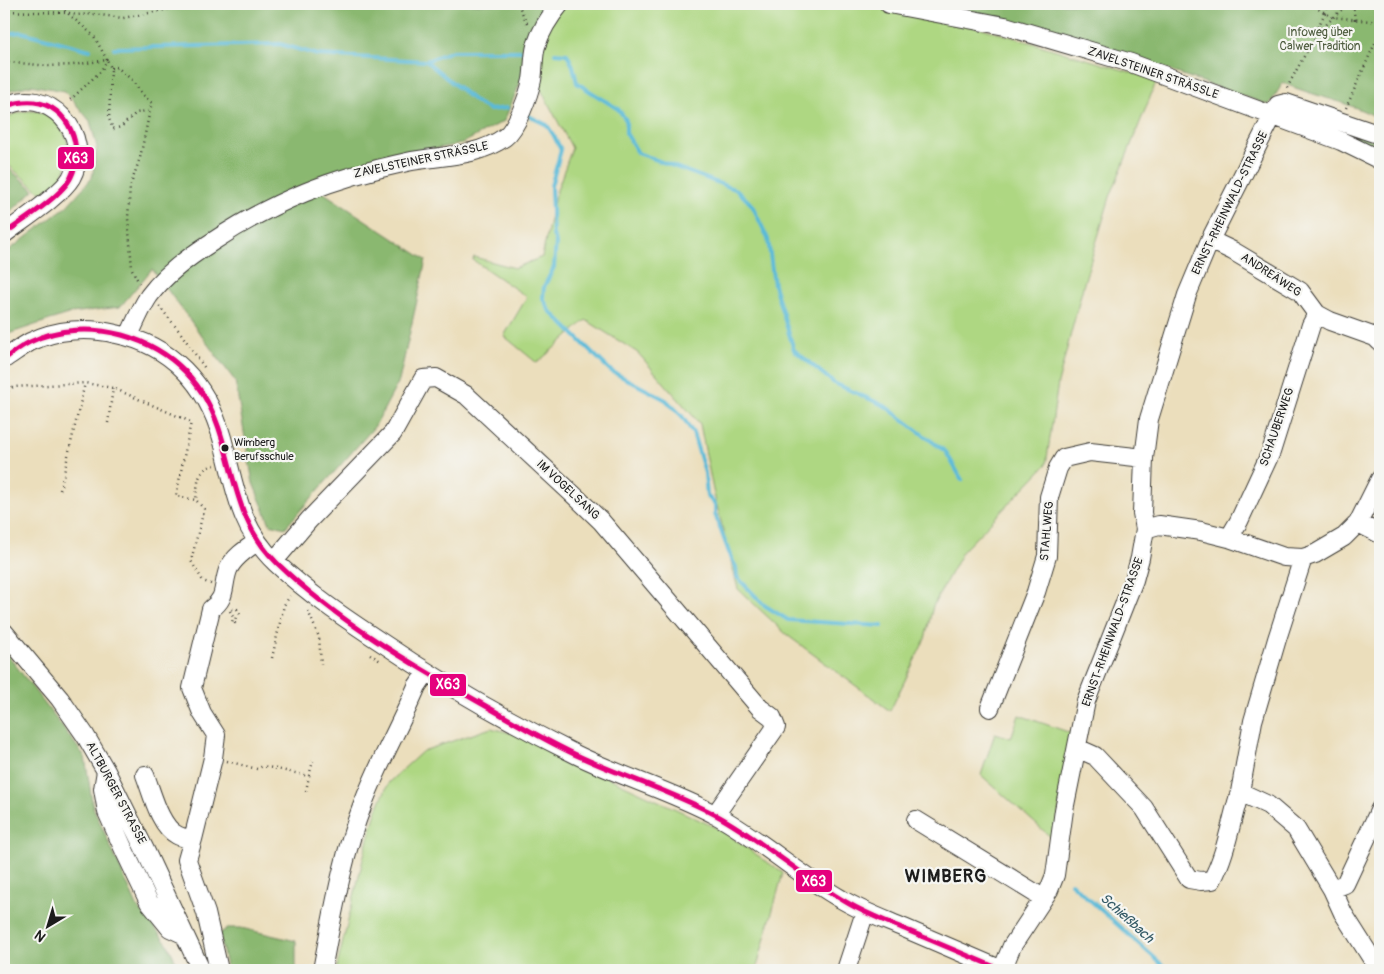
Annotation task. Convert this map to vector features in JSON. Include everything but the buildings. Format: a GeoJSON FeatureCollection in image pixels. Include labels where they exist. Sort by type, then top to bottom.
{"type":"FeatureCollection","features":[{"type":"Feature","properties":{"kind":"street","name":"ZAVELSTEINER STRÄSSLE"},"geometry":{"type":"LineString","coordinates":[[129,336],[150,295],[185,259],[267,209],[340,178],[408,162],[490,147],[507,136],[518,120],[531,81],[536,45],[544,25],[560,4]]}},
{"type":"Feature","properties":{"kind":"street","name":"ZAVELSTEINER STRÄSSLE"},"geometry":{"type":"LineString","coordinates":[[889,4],[1004,26],[1131,63],[1275,110],[1380,160]]}},
{"type":"Feature","properties":{"kind":"street"},"geometry":{"type":"LineString","coordinates":[[4,107],[9,104],[23,102],[36,102],[48,105],[57,111],[72,128],[77,144],[77,160],[71,177],[59,191],[4,234]]}},
{"type":"Feature","properties":{"kind":"street"},"geometry":{"type":"LineString","coordinates":[[1275,110],[1286,103],[1380,135]]}},
{"type":"Feature","properties":{"kind":"street","name":"ERNST-RHEINWALD-STRASSE"},"geometry":{"type":"LineString","coordinates":[[1002,970],[1012,946],[1043,898],[1055,875],[1064,810],[1086,701],[1134,580],[1140,558],[1145,529],[1142,513],[1144,458],[1149,419],[1172,341],[1187,295],[1210,240],[1275,110]]}},
{"type":"Feature","properties":{"kind":"street","name":"ANDREÄWEG"},"geometry":{"type":"LineString","coordinates":[[1210,240],[1233,251],[1300,291],[1317,314],[1375,338],[1380,342]]}},
{"type":"Feature","properties":{"kind":"street","name":"SCHAUBERWEG"},"geometry":{"type":"LineString","coordinates":[[1229,538],[1239,521],[1271,452],[1311,325],[1317,314]]}},
{"type":"Feature","properties":{"kind":"street"},"geometry":{"type":"LineString","coordinates":[[4,359],[31,342],[63,332],[97,330],[129,336],[155,347],[176,361],[194,380],[209,404],[221,434],[243,516],[256,542],[274,561],[324,604],[426,673],[580,756],[681,798],[738,828],[822,887],[865,912],[1002,970]]}},
{"type":"Feature","properties":{"kind":"street","name":"IM VOGELSANG"},"geometry":{"type":"LineString","coordinates":[[274,561],[309,520],[393,433],[423,379],[436,378],[466,395],[601,521],[760,708],[772,717],[776,727],[715,815]]}},
{"type":"Feature","properties":{"kind":"street","name":"STAHLWEG"},"geometry":{"type":"LineString","coordinates":[[990,708],[1036,592],[1047,556],[1049,497],[1058,468],[1064,458],[1090,452],[1144,458]]}},
{"type":"Feature","properties":{"kind":"street"},"geometry":{"type":"LineString","coordinates":[[1145,529],[1160,525],[1201,531],[1229,538],[1284,557],[1303,558],[1315,554],[1344,537],[1358,523],[1380,479]]}},
{"type":"Feature","properties":{"kind":"street"},"geometry":{"type":"LineString","coordinates":[[1358,523],[1380,534]]}},
{"type":"Feature","properties":{"kind":"street"},"geometry":{"type":"LineString","coordinates":[[219,970],[206,913],[187,860],[213,758],[216,735],[202,713],[192,688],[211,609],[220,602],[229,569],[238,556],[256,542]]}},
{"type":"Feature","properties":{"kind":"street"},"geometry":{"type":"LineString","coordinates":[[1077,748],[1095,756],[1144,808],[1189,879],[1201,882],[1212,880],[1220,867],[1240,792],[1253,721],[1276,639],[1303,558]]}},
{"type":"Feature","properties":{"kind":"street","name":"ALTBURGER STRASSE"},"geometry":{"type":"LineString","coordinates":[[4,632],[60,699],[86,735],[146,850],[201,970]]}},
{"type":"Feature","properties":{"kind":"street"},"geometry":{"type":"LineString","coordinates":[[322,970],[337,892],[357,819],[417,686],[426,673]]}},
{"type":"Feature","properties":{"kind":"street"},"geometry":{"type":"LineString","coordinates":[[145,775],[163,821],[179,837],[193,839]]}},
{"type":"Feature","properties":{"kind":"street"},"geometry":{"type":"LineString","coordinates":[[1240,792],[1268,805],[1296,829],[1332,889],[1343,913],[1379,970]]}},
{"type":"Feature","properties":{"kind":"street"},"geometry":{"type":"LineString","coordinates":[[1332,889],[1345,884],[1380,810]]}},
{"type":"Feature","properties":{"kind":"street"},"geometry":{"type":"LineString","coordinates":[[916,820],[1043,898]]}},
{"type":"Feature","properties":{"kind":"street"},"geometry":{"type":"LineString","coordinates":[[200,897],[205,877]]}},
{"type":"Feature","properties":{"kind":"street"},"geometry":{"type":"LineString","coordinates":[[846,970],[865,912]]}},
{"type":"Feature","properties":{"kind":"path"},"geometry":{"type":"LineString","coordinates":[[57,4],[94,36],[111,68],[109,119],[112,129],[121,127],[136,113],[150,110]]}},
{"type":"Feature","properties":{"kind":"path"},"geometry":{"type":"LineString","coordinates":[[4,11],[69,13],[76,15],[93,14],[123,18],[195,4]]}},
{"type":"Feature","properties":{"kind":"path"},"geometry":{"type":"LineString","coordinates":[[1310,4],[1332,16],[1380,22]]}},
{"type":"Feature","properties":{"kind":"path"},"geometry":{"type":"LineString","coordinates":[[1275,110],[1312,42],[1329,4]]}},
{"type":"Feature","properties":{"kind":"path"},"geometry":{"type":"LineString","coordinates":[[1312,42],[1332,16],[1349,4]]}},
{"type":"Feature","properties":{"kind":"path"},"geometry":{"type":"LineString","coordinates":[[1353,4],[1356,20]]}},
{"type":"Feature","properties":{"kind":"path"},"geometry":{"type":"LineString","coordinates":[[1340,120],[1380,32]]}},
{"type":"Feature","properties":{"kind":"path"},"geometry":{"type":"LineString","coordinates":[[4,62],[49,66],[73,65],[106,60]]}},
{"type":"Feature","properties":{"kind":"path"},"geometry":{"type":"LineString","coordinates":[[57,111],[101,70],[106,60]]}},
{"type":"Feature","properties":{"kind":"path"},"geometry":{"type":"LineString","coordinates":[[111,68],[117,67],[132,80],[143,95],[152,103],[140,158],[130,187],[128,218],[132,269],[139,283],[150,295]]}},
{"type":"Feature","properties":{"kind":"path"},"geometry":{"type":"LineString","coordinates":[[60,490],[85,383]]}},
{"type":"Feature","properties":{"kind":"path"},"geometry":{"type":"LineString","coordinates":[[4,394],[13,386],[85,383],[112,388],[191,422],[176,496],[196,500],[204,509],[191,561],[203,581]]}},
{"type":"Feature","properties":{"kind":"path"},"geometry":{"type":"LineString","coordinates":[[108,423],[112,388]]}},
{"type":"Feature","properties":{"kind":"path"},"geometry":{"type":"LineString","coordinates":[[196,500],[201,472],[204,468],[211,466]]}},
{"type":"Feature","properties":{"kind":"path"},"geometry":{"type":"LineString","coordinates":[[272,658],[284,605],[291,595]]}},
{"type":"Feature","properties":{"kind":"path"},"geometry":{"type":"LineString","coordinates":[[306,606],[319,637],[321,664]]}},
{"type":"Feature","properties":{"kind":"path"},"geometry":{"type":"LineString","coordinates":[[227,607],[233,617],[232,624]]}},
{"type":"Feature","properties":{"kind":"path"},"geometry":{"type":"LineString","coordinates":[[231,608],[237,609],[241,616]]}},
{"type":"Feature","properties":{"kind":"path"},"geometry":{"type":"LineString","coordinates":[[225,760],[257,769],[264,766],[309,776]]}},
{"type":"Feature","properties":{"kind":"path"},"geometry":{"type":"LineString","coordinates":[[306,790],[313,761]]}},
{"type":"Feature","properties":{"kind":"green space"},"geometry":{"type":"Polygon","coordinates":[[[4,4],[555,4],[540,25],[524,42],[523,76],[504,121],[461,144],[382,158],[316,177],[324,193],[426,260],[399,381],[375,426],[285,528],[270,524],[253,483],[235,381],[152,269],[120,307],[71,313],[4,337],[4,254],[67,206],[92,178],[97,147],[90,121],[65,91],[31,85],[4,92],[4,4]]]}},
{"type":"Feature","properties":{"kind":"green space"},"geometry":{"type":"Polygon","coordinates":[[[555,4],[901,4],[1157,80],[1110,197],[1084,283],[1058,383],[1046,465],[962,552],[933,606],[925,639],[890,711],[787,635],[738,589],[713,490],[700,424],[638,353],[586,320],[537,363],[504,336],[527,297],[473,260],[474,257],[515,268],[542,257],[555,196],[572,148],[539,86],[540,25],[555,4]]]}},
{"type":"Feature","properties":{"kind":"green space","name":"Infoweg über Calwer Tradition"},"geometry":{"type":"Polygon","coordinates":[[[902,4],[1380,4],[1380,119],[1344,103],[1283,83],[1269,105],[1128,56],[902,4]]]}},
{"type":"Feature","properties":{"kind":"green space"},"geometry":{"type":"Polygon","coordinates":[[[1284,108],[1380,142],[1380,153],[1284,108]]]}},
{"type":"Feature","properties":{"kind":"green space"},"geometry":{"type":"Polygon","coordinates":[[[27,111],[41,112],[51,118],[58,124],[67,140],[68,158],[62,176],[42,194],[7,164],[4,169],[4,120],[14,114],[27,111]]]}},
{"type":"Feature","properties":{"kind":"green space"},"geometry":{"type":"Polygon","coordinates":[[[6,166],[34,190],[4,218],[4,170],[6,166]]]}},
{"type":"Feature","properties":{"kind":"green space"},"geometry":{"type":"Polygon","coordinates":[[[4,650],[85,757],[93,807],[137,906],[167,943],[180,970],[4,970],[4,650]]]}},
{"type":"Feature","properties":{"kind":"green space"},"geometry":{"type":"Polygon","coordinates":[[[1019,715],[1071,733],[1054,840],[981,775],[995,733],[1011,738],[1019,715]]]}},
{"type":"Feature","properties":{"kind":"green space"},"geometry":{"type":"Polygon","coordinates":[[[491,728],[514,734],[721,830],[783,873],[756,970],[336,970],[368,839],[377,809],[389,782],[423,751],[491,728]]]}},
{"type":"Feature","properties":{"kind":"green space"},"geometry":{"type":"Polygon","coordinates":[[[228,928],[241,928],[296,941],[296,970],[227,970],[219,934],[228,928]]]}},
{"type":"Feature","properties":{"kind":"waterway"},"geometry":{"type":"LineString","coordinates":[[4,34],[21,32],[90,50]]}},
{"type":"Feature","properties":{"kind":"waterway"},"geometry":{"type":"LineString","coordinates":[[114,48],[280,44],[318,55],[426,61],[452,51],[521,51]]}},
{"type":"Feature","properties":{"kind":"waterway"},"geometry":{"type":"LineString","coordinates":[[555,53],[567,54],[573,66],[577,83],[618,109],[626,120],[626,133],[638,153],[737,190],[752,205],[768,239],[774,285],[794,350],[834,383],[885,406],[946,452],[962,480]]}},
{"type":"Feature","properties":{"kind":"waterway"},"geometry":{"type":"LineString","coordinates":[[426,61],[477,103],[490,110],[507,108]]}},
{"type":"Feature","properties":{"kind":"waterway"},"geometry":{"type":"LineString","coordinates":[[527,115],[547,125],[561,150],[551,186],[553,235],[556,242],[554,267],[544,287],[543,298],[549,310],[611,371],[666,400],[682,416],[693,433],[705,473],[707,496],[715,504],[715,514],[736,567],[737,577],[764,605],[788,620],[882,626]]}},
{"type":"Feature","properties":{"kind":"waterway","name":"Schießbach"},"geometry":{"type":"LineString","coordinates":[[1071,883],[1168,970]]}},
{"type":"Feature","properties":{"kind":"transit line","name":"X63"},"geometry":{"type":"LineString","coordinates":[[4,107],[11,104],[34,102],[46,105],[57,111],[71,130],[76,154],[75,166],[71,177],[59,192],[41,208],[4,234]]}},
{"type":"Feature","properties":{"kind":"transit line","name":"X63"},"geometry":{"type":"LineString","coordinates":[[4,359],[41,337],[76,330],[111,332],[158,350],[173,360],[186,373],[208,402],[216,419],[241,505],[255,535],[277,563],[324,604],[429,674],[545,739],[583,758],[683,799],[716,815],[749,835],[829,892],[854,906],[877,918],[1002,970]]}},
{"type":"Feature","properties":{"kind":"place","name":"Wimberg Berufsschule"},"geometry":{"type":"Point","coordinates":[225,448]}},
{"type":"Feature","properties":{"kind":"district","name":"WIMBERG"},"geometry":{"type":"Point","coordinates":[946,876]}}]}
